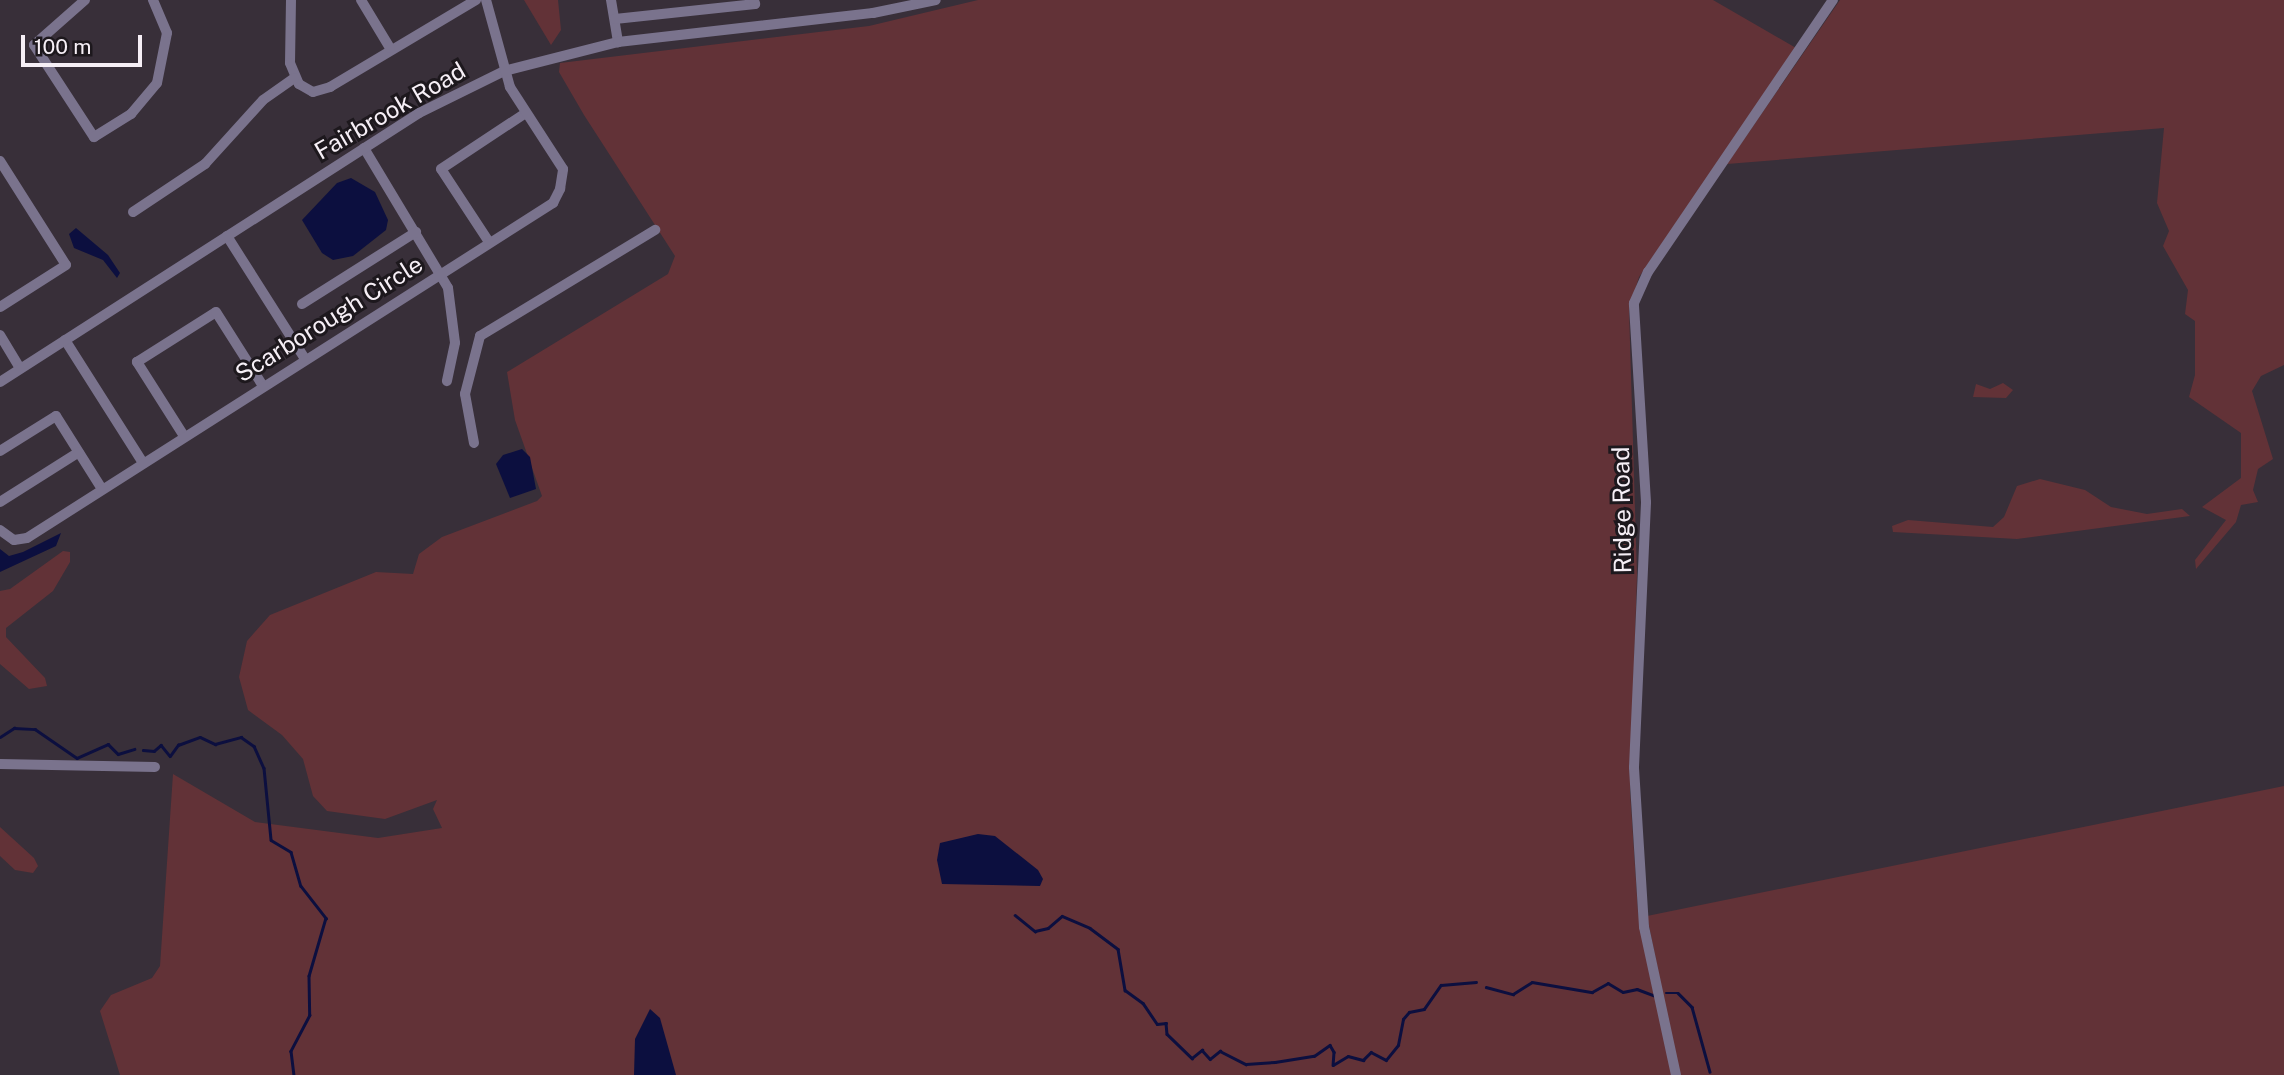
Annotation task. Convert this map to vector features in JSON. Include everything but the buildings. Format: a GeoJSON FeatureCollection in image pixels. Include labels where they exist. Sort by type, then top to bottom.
{"type":"FeatureCollection","features":[{"type":"Feature","properties":{"kind":"street"},"geometry":{"type":"LineString","coordinates":[[85,0],[34,45],[93,137],[131,114],[157,83],[167,33],[153,0]]}},
{"type":"Feature","properties":{"kind":"street"},"geometry":{"type":"LineString","coordinates":[[291,0],[288,32],[294,78],[305,89],[321,91],[390,48],[476,0]]}},
{"type":"Feature","properties":{"kind":"street"},"geometry":{"type":"LineString","coordinates":[[361,0],[390,48]]}},
{"type":"Feature","properties":{"kind":"street","name":"Scarborough Circle"},"geometry":{"type":"LineString","coordinates":[[0,530],[14,540],[26,538],[547,207],[561,190],[559,159],[524,114],[504,71],[486,0]]}},
{"type":"Feature","properties":{"kind":"street"},"geometry":{"type":"LineString","coordinates":[[611,0],[618,42]]}},
{"type":"Feature","properties":{"kind":"street"},"geometry":{"type":"LineString","coordinates":[[615,19],[754,0]]}},
{"type":"Feature","properties":{"kind":"street","name":"Fairbrook Road"},"geometry":{"type":"LineString","coordinates":[[0,382],[441,100],[504,71],[618,42],[873,13],[936,0]]}},
{"type":"Feature","properties":{"kind":"street","name":"Ridge Road"},"geometry":{"type":"LineString","coordinates":[[1676,1075],[1644,928],[1635,790],[1646,502],[1634,303],[1648,272],[1833,0]]}},
{"type":"Feature","properties":{"kind":"street"},"geometry":{"type":"LineString","coordinates":[[132,212],[205,164],[263,100],[294,78]]}},
{"type":"Feature","properties":{"kind":"street"},"geometry":{"type":"LineString","coordinates":[[489,242],[440,169],[524,114]]}},
{"type":"Feature","properties":{"kind":"street"},"geometry":{"type":"LineString","coordinates":[[364,148],[441,273],[451,306],[455,343],[447,382]]}},
{"type":"Feature","properties":{"kind":"street"},"geometry":{"type":"LineString","coordinates":[[0,161],[66,265],[0,307]]}},
{"type":"Feature","properties":{"kind":"street"},"geometry":{"type":"LineString","coordinates":[[474,443],[465,405],[475,345],[484,333],[655,230]]}},
{"type":"Feature","properties":{"kind":"street"},"geometry":{"type":"LineString","coordinates":[[302,304],[416,232]]}},
{"type":"Feature","properties":{"kind":"street"},"geometry":{"type":"LineString","coordinates":[[226,236],[305,359]]}},
{"type":"Feature","properties":{"kind":"street"},"geometry":{"type":"LineString","coordinates":[[184,436],[137,362],[216,312],[263,386]]}},
{"type":"Feature","properties":{"kind":"street"},"geometry":{"type":"LineString","coordinates":[[0,335],[20,368]]}},
{"type":"Feature","properties":{"kind":"street"},"geometry":{"type":"LineString","coordinates":[[65,340],[143,463]]}},
{"type":"Feature","properties":{"kind":"street"},"geometry":{"type":"LineString","coordinates":[[455,343],[475,345]]}},
{"type":"Feature","properties":{"kind":"street"},"geometry":{"type":"LineString","coordinates":[[0,451],[56,416],[102,489]]}},
{"type":"Feature","properties":{"kind":"street"},"geometry":{"type":"LineString","coordinates":[[0,502],[79,452]]}},
{"type":"Feature","properties":{"kind":"street"},"geometry":{"type":"LineString","coordinates":[[0,764],[155,767]]}},
{"type":"Feature","properties":{"kind":"shaded area"},"geometry":{"type":"Polygon","coordinates":[[[524,0],[558,0],[561,30],[551,45],[524,0]]]}},
{"type":"Feature","properties":{"kind":"shaded area"},"geometry":{"type":"Polygon","coordinates":[[[978,0],[1713,0],[1796,48],[1639,277],[1629,309],[1637,575],[1630,791],[1638,912],[1672,1075],[120,1075],[100,1011],[111,995],[152,978],[160,966],[173,774],[255,822],[378,838],[442,828],[433,809],[437,800],[385,819],[327,811],[313,796],[303,759],[282,735],[248,710],[239,677],[247,641],[270,615],[376,572],[413,574],[419,554],[442,537],[537,501],[542,496],[515,420],[507,372],[668,274],[675,256],[584,115],[559,72],[560,63],[869,26],[978,0]]]}},
{"type":"Feature","properties":{"kind":"shaded area"},"geometry":{"type":"Polygon","coordinates":[[[1840,0],[2284,0],[2284,365],[2261,376],[2252,391],[2273,459],[2258,469],[2253,490],[2258,502],[2241,505],[2236,522],[2196,569],[2195,560],[2226,520],[2202,507],[2241,478],[2241,433],[2189,397],[2195,375],[2195,321],[2185,314],[2188,290],[2163,246],[2169,231],[2157,203],[2164,128],[1727,164],[1840,0]]]}},
{"type":"Feature","properties":{"kind":"shaded area"},"geometry":{"type":"Polygon","coordinates":[[[351,178],[375,192],[388,220],[386,230],[353,256],[333,260],[322,253],[302,220],[337,183],[351,178]]]}},
{"type":"Feature","properties":{"kind":"shaded area"},"geometry":{"type":"Polygon","coordinates":[[[76,228],[108,255],[120,273],[117,278],[103,260],[74,248],[69,234],[76,228]]]}},
{"type":"Feature","properties":{"kind":"shaded area"},"geometry":{"type":"Polygon","coordinates":[[[2003,383],[2013,390],[2006,398],[1973,397],[1976,384],[1990,389],[2003,383]]]}},
{"type":"Feature","properties":{"kind":"shaded area"},"geometry":{"type":"Polygon","coordinates":[[[522,449],[530,457],[536,489],[510,498],[496,464],[503,455],[522,449]]]}},
{"type":"Feature","properties":{"kind":"shaded area"},"geometry":{"type":"Polygon","coordinates":[[[2040,479],[2085,490],[2111,507],[2147,514],[2182,509],[2190,516],[2017,539],[1893,532],[1892,526],[1908,520],[1993,527],[2004,517],[2017,486],[2040,479]]]}},
{"type":"Feature","properties":{"kind":"shaded area"},"geometry":{"type":"Polygon","coordinates":[[[61,533],[56,546],[0,572],[0,549],[9,556],[61,533]]]}},
{"type":"Feature","properties":{"kind":"shaded area"},"geometry":{"type":"Polygon","coordinates":[[[63,551],[70,552],[70,562],[53,591],[6,628],[6,637],[45,678],[47,686],[29,689],[0,664],[0,591],[10,589],[63,551]]]}},
{"type":"Feature","properties":{"kind":"shaded area"},"geometry":{"type":"Polygon","coordinates":[[[2284,786],[2284,1075],[1679,1075],[1647,916],[2284,786]]]}},
{"type":"Feature","properties":{"kind":"shaded area"},"geometry":{"type":"Polygon","coordinates":[[[0,827],[34,858],[38,866],[33,873],[15,870],[0,856],[0,827]]]}},
{"type":"Feature","properties":{"kind":"shaded area"},"geometry":{"type":"Polygon","coordinates":[[[978,834],[995,836],[1038,870],[1043,879],[1040,886],[942,884],[937,860],[940,843],[978,834]]]}},
{"type":"Feature","properties":{"kind":"shaded area"},"geometry":{"type":"Polygon","coordinates":[[[650,1009],[660,1018],[676,1075],[634,1075],[635,1039],[650,1009]]]}},
{"type":"Feature","properties":{"kind":"waterway"},"geometry":{"type":"LineString","coordinates":[[0,737],[14,728],[35,729],[77,758],[108,744],[118,754],[134,749]]}},
{"type":"Feature","properties":{"kind":"waterway"},"geometry":{"type":"LineString","coordinates":[[143,750],[154,751],[161,745],[170,756],[178,745],[200,737],[215,744],[241,737],[254,746],[264,768],[271,840],[291,852],[301,886],[326,918],[309,976],[310,1015],[291,1051],[294,1075]]}},
{"type":"Feature","properties":{"kind":"waterway"},"geometry":{"type":"LineString","coordinates":[[1015,915],[1035,931],[1048,928],[1062,916],[1090,928],[1118,949],[1125,990],[1143,1003],[1157,1024],[1166,1023],[1167,1034],[1192,1058],[1202,1050],[1210,1059],[1220,1051],[1246,1064],[1275,1062],[1314,1056],[1330,1045],[1334,1052],[1333,1065],[1348,1056],[1363,1060],[1371,1052],[1386,1060],[1398,1045],[1403,1019],[1409,1012],[1424,1009],[1441,985],[1476,982]]}},
{"type":"Feature","properties":{"kind":"waterway"},"geometry":{"type":"LineString","coordinates":[[1486,987],[1513,994],[1532,982],[1592,992],[1608,983],[1623,992],[1637,989],[1655,996]]}},
{"type":"Feature","properties":{"kind":"waterway"},"geometry":{"type":"LineString","coordinates":[[1666,993],[1678,993],[1692,1007],[1710,1072]]}}]}
